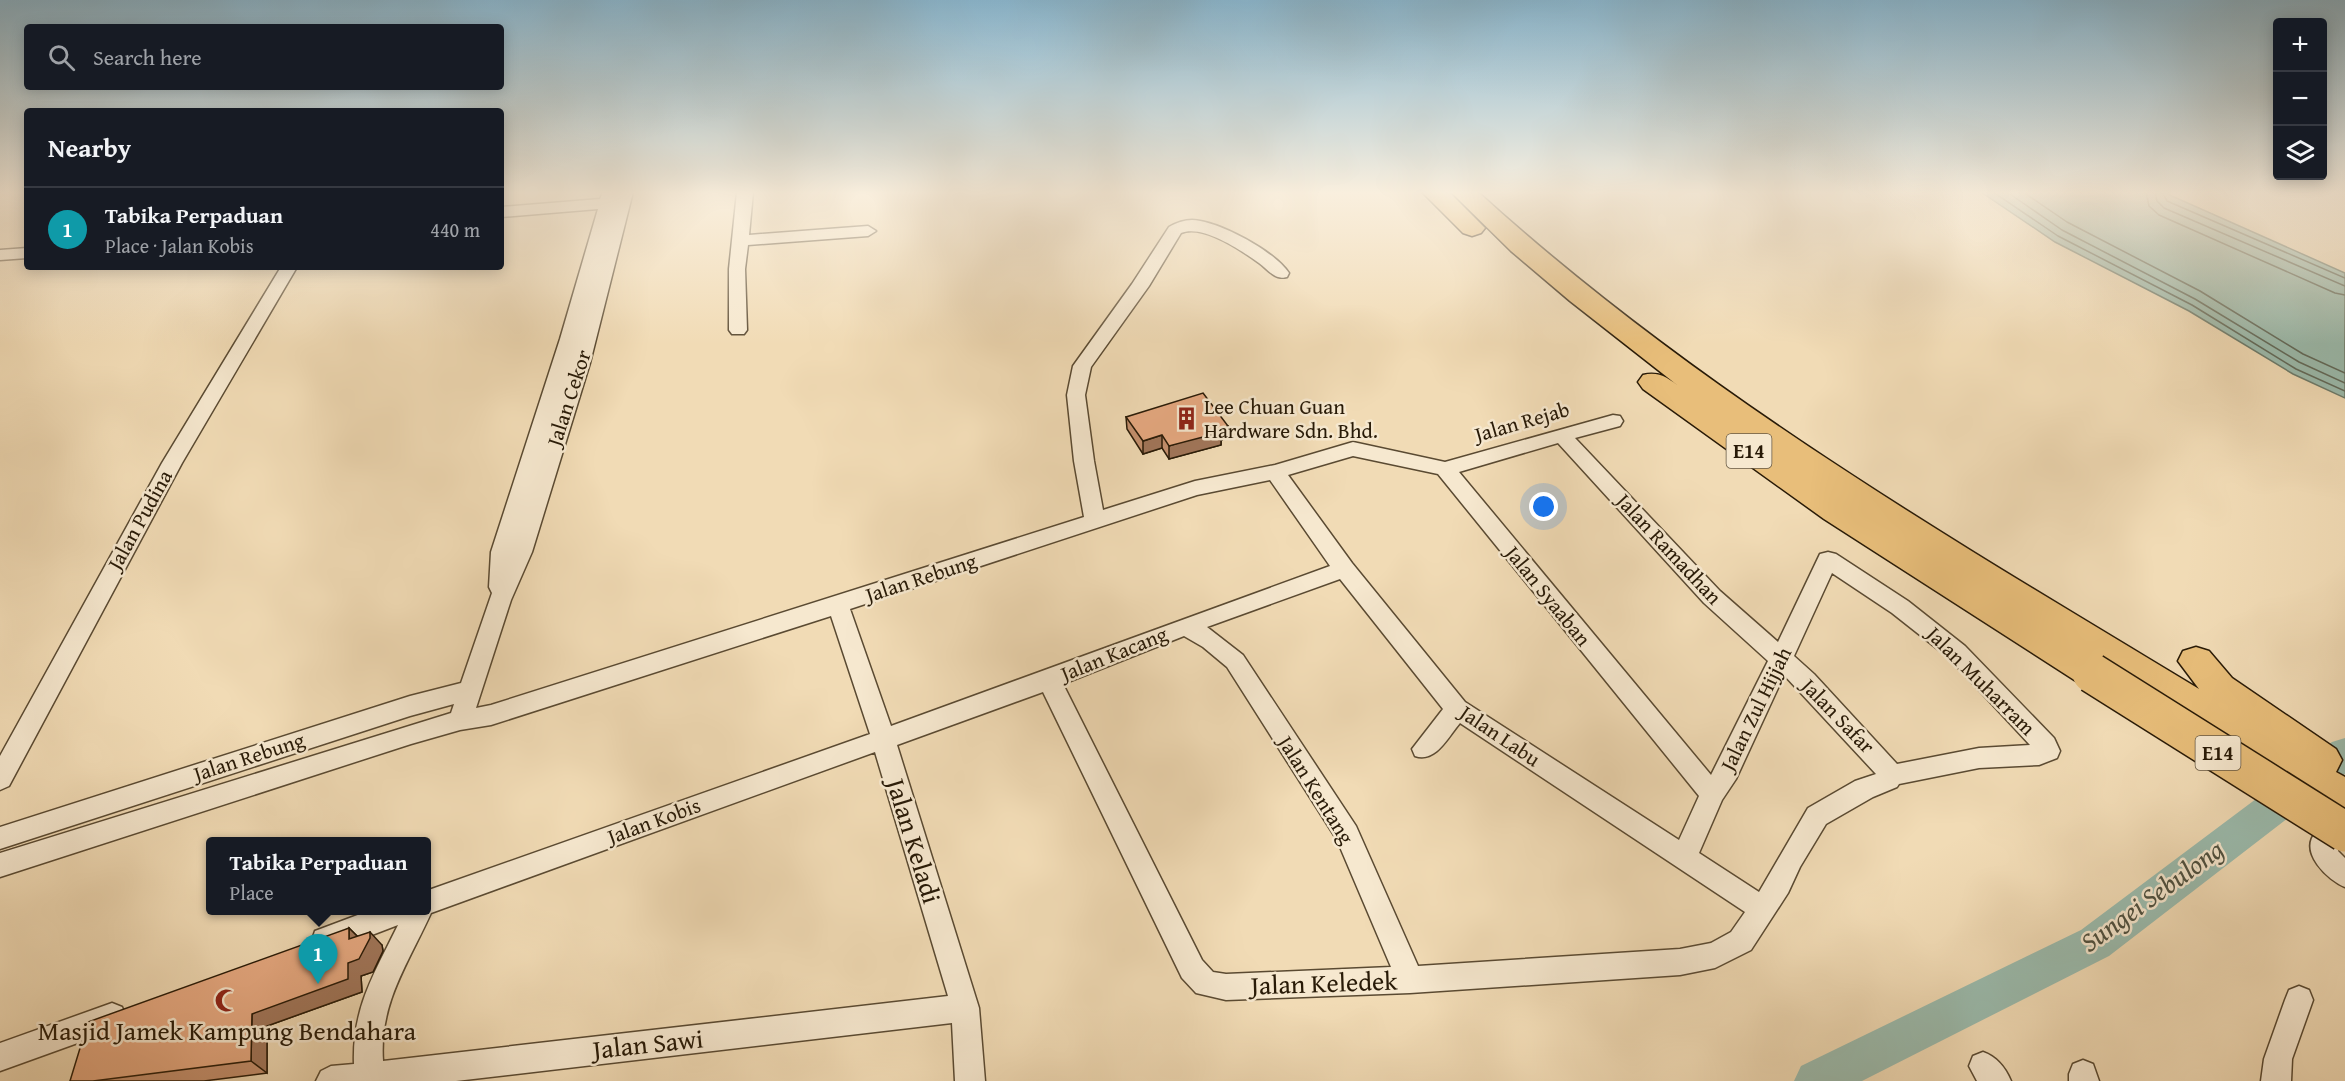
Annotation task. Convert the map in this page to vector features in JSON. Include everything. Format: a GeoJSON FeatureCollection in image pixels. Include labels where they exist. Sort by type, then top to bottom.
{"type":"FeatureCollection","features":[{"type":"Feature","properties":{"kind":"highway","name":"E14"},"geometry":{"type":"LineString","coordinates":[[1490,242],[1588,331],[1655,384],[1835,511],[2102,664],[2345,797]]}},
{"type":"Feature","properties":{"kind":"highway","name":"E14"},"geometry":{"type":"LineString","coordinates":[[1520,242],[1590,305],[1681,375],[2345,829]]}},
{"type":"Feature","properties":{"kind":"highway"},"geometry":{"type":"LineString","coordinates":[[2207,675],[2345,773]]}},
{"type":"Feature","properties":{"kind":"street","name":"Jalan Cekor"},"geometry":{"type":"LineString","coordinates":[[500,600],[502,552],[597,242]]}},
{"type":"Feature","properties":{"kind":"street","name":"Jalan Cekor"},"geometry":{"type":"LineString","coordinates":[[460,720],[500,600],[521,552],[581,363],[612,242]]}},
{"type":"Feature","properties":{"kind":"street"},"geometry":{"type":"LineString","coordinates":[[738,330],[737,269],[740,242]]}},
{"type":"Feature","properties":{"kind":"street"},"geometry":{"type":"LineString","coordinates":[[1095,520],[1084,461],[1076,395],[1082,366],[1140,286],[1167,242]]}},
{"type":"Feature","properties":{"kind":"street"},"geometry":{"type":"LineString","coordinates":[[1233,242],[1281,273]]}},
{"type":"Feature","properties":{"kind":"street","name":"Jalan Pudina"},"geometry":{"type":"LineString","coordinates":[[0,779],[172,464],[287,270]]}},
{"type":"Feature","properties":{"kind":"street","name":"Jalan Rejab"},"geometry":{"type":"LineString","coordinates":[[1445,469],[1613,421]]}},
{"type":"Feature","properties":{"kind":"street","name":"Jalan Ramadhan"},"geometry":{"type":"LineString","coordinates":[[1562,435],[1712,597],[1781,658]]}},
{"type":"Feature","properties":{"kind":"street","name":"Jalan Rebung"},"geometry":{"type":"LineString","coordinates":[[0,865],[218,794],[460,720],[491,715],[1196,488],[1275,472],[1353,449],[1445,469]]}},
{"type":"Feature","properties":{"kind":"street","name":"Jalan Syaaban"},"geometry":{"type":"LineString","coordinates":[[1445,469],[1712,794]]}},
{"type":"Feature","properties":{"kind":"street","name":"Jalan Labu"},"geometry":{"type":"LineString","coordinates":[[1275,472],[1344,568],[1456,709],[1762,908]]}},
{"type":"Feature","properties":{"kind":"street","name":"Jalan Zul Hijjah"},"geometry":{"type":"LineString","coordinates":[[1684,857],[1712,794],[1727,772],[1828,560]]}},
{"type":"Feature","properties":{"kind":"street","name":"Jalan Muharram"},"geometry":{"type":"LineString","coordinates":[[1762,908],[1779,885],[1791,858],[1817,816],[1864,789],[1888,780],[1892,775],[1978,758],[2039,755],[2048,751],[2045,745],[1958,652],[1915,618],[1828,560]]}},
{"type":"Feature","properties":{"kind":"street","name":"Jalan Kacang"},"geometry":{"type":"LineString","coordinates":[[883,738],[1049,680],[1186,626],[1344,568]]}},
{"type":"Feature","properties":{"kind":"street","name":"Jalan Keladi"},"geometry":{"type":"LineString","coordinates":[[838,605],[883,738],[965,1008],[970,1081]]}},
{"type":"Feature","properties":{"kind":"street","name":"Jalan Kentang"},"geometry":{"type":"LineString","coordinates":[[1186,626],[1211,641],[1235,661],[1340,824],[1410,980]]}},
{"type":"Feature","properties":{"kind":"street","name":"Jalan Safar"},"geometry":{"type":"LineString","coordinates":[[1781,658],[1835,711],[1892,775]]}},
{"type":"Feature","properties":{"kind":"street","name":"Jalan Keledek"},"geometry":{"type":"LineString","coordinates":[[1049,680],[1192,969],[1206,984],[1226,987],[1410,980],[1680,962],[1715,955],[1741,941],[1762,908]]}},
{"type":"Feature","properties":{"kind":"street"},"geometry":{"type":"LineString","coordinates":[[468,691],[491,715]]}},
{"type":"Feature","properties":{"kind":"street","name":"Jalan Rebung"},"geometry":{"type":"LineString","coordinates":[[0,838],[410,706],[468,691]]}},
{"type":"Feature","properties":{"kind":"street"},"geometry":{"type":"LineString","coordinates":[[1424,749],[1456,709]]}},
{"type":"Feature","properties":{"kind":"street","name":"Jalan Kobis"},"geometry":{"type":"LineString","coordinates":[[431,901],[883,738]]}},
{"type":"Feature","properties":{"kind":"street"},"geometry":{"type":"LineString","coordinates":[[2345,829],[2325,840],[2325,856],[2345,875]]}},
{"type":"Feature","properties":{"kind":"street"},"geometry":{"type":"LineString","coordinates":[[306,947],[392,915]]}},
{"type":"Feature","properties":{"kind":"street"},"geometry":{"type":"LineString","coordinates":[[369,1076],[367,1037],[376,998],[416,915]]}},
{"type":"Feature","properties":{"kind":"street"},"geometry":{"type":"LineString","coordinates":[[2276,1081],[2278,1059],[2298,1000]]}},
{"type":"Feature","properties":{"kind":"street"},"geometry":{"type":"LineString","coordinates":[[0,1057],[138,1007]]}},
{"type":"Feature","properties":{"kind":"street","name":"Jalan Sawi"},"geometry":{"type":"LineString","coordinates":[[331,1081],[965,1008]]}},
{"type":"Feature","properties":{"kind":"water"},"geometry":{"type":"Polygon","coordinates":[[[2056,242],[2276,242],[2345,273],[2345,398],[2293,374],[2189,311],[2056,242]]]}},
{"type":"Feature","properties":{"kind":"building"},"geometry":{"type":"Polygon","coordinates":[[[1203,393],[1228,426],[1219,429],[1222,432],[1169,446],[1162,435],[1143,441],[1126,417],[1203,393]]]}},
{"type":"Feature","properties":{"kind":"building"},"geometry":{"type":"Polygon","coordinates":[[[349,928],[349,939],[370,932],[370,938],[359,959],[348,963],[348,979],[252,1014],[251,1061],[93,1081],[70,1081],[88,1022],[349,928]]]}},
{"type":"Feature","properties":{"kind":"waterway","name":"Sungei Sebulong"},"geometry":{"type":"LineString","coordinates":[[1816,1081],[2095,943],[2345,753]]}},
{"type":"Feature","properties":{"kind":"place","name":"Lee Chuan Guan Hardware Sdn. Bhd."},"geometry":{"type":"Point","coordinates":[1186,419]}},
{"type":"Feature","properties":{"kind":"place","name":"Tabika Perpaduan"},"geometry":{"type":"Point","coordinates":[318,984]}},
{"type":"Feature","properties":{"kind":"place","name":"Masjid Jamek Kampung Bendahara"},"geometry":{"type":"Point","coordinates":[227,1000]}}]}
